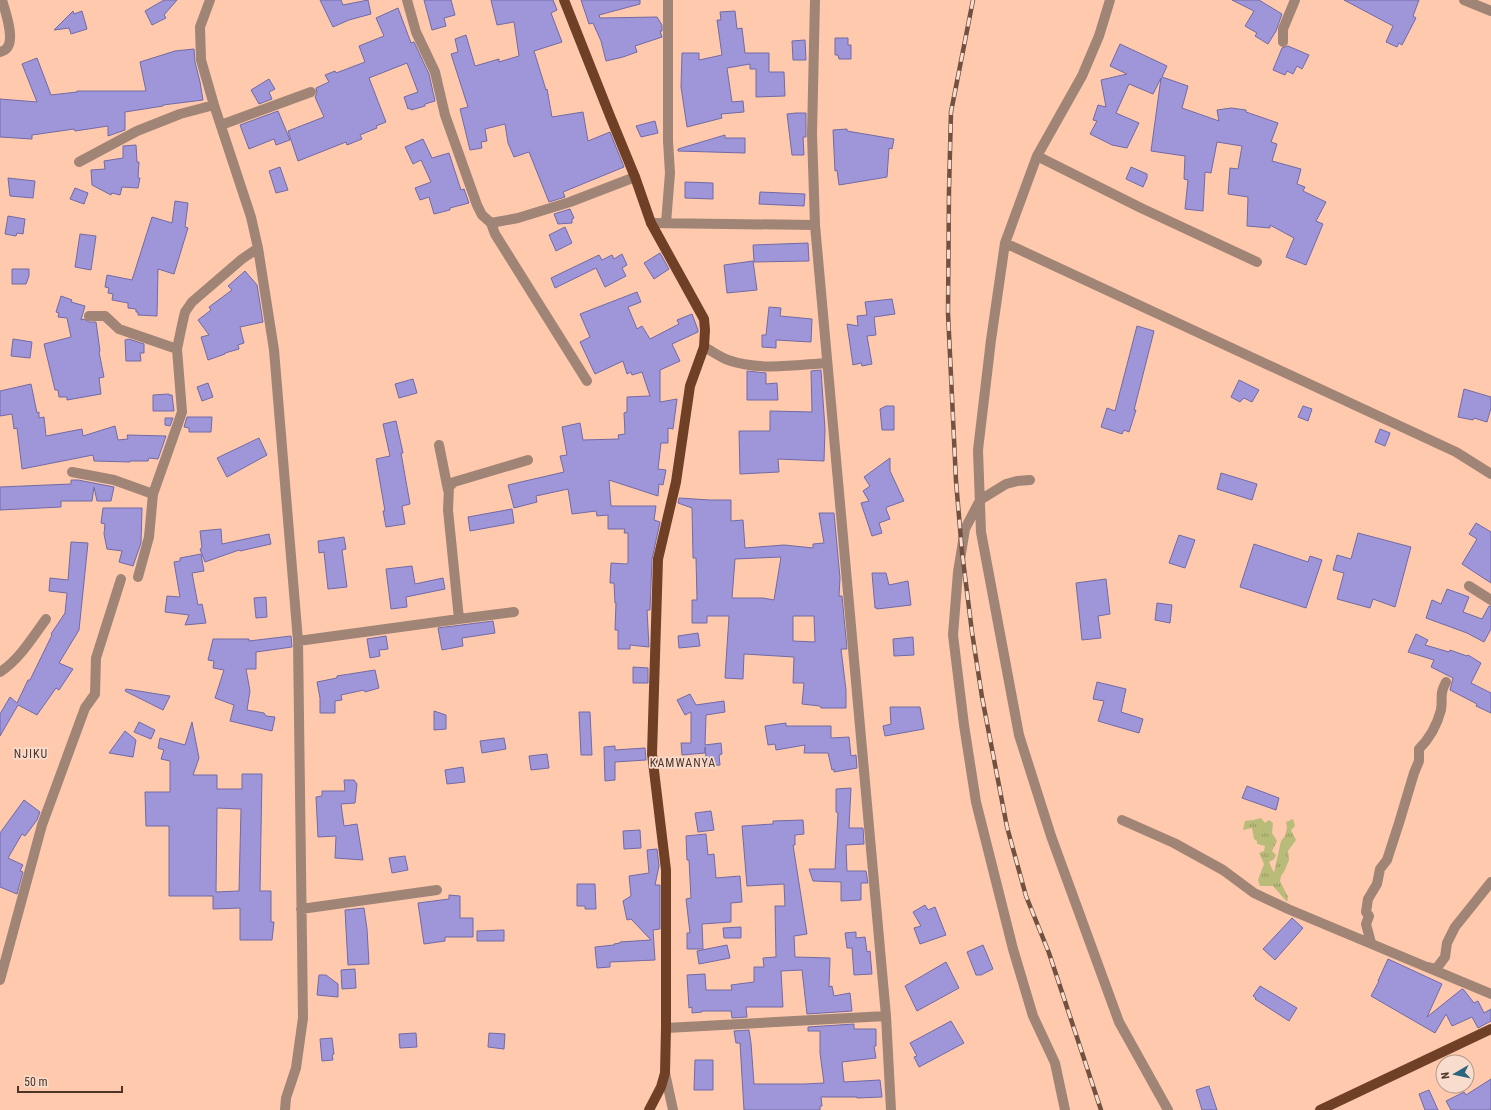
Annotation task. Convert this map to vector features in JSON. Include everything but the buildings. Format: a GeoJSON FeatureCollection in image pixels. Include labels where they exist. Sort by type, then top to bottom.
{"type":"FeatureCollection","features":[{"type":"Feature","properties":{"kind":"main road"},"geometry":{"type":"LineString","coordinates":[[564,0],[652,223],[704,319],[705,330],[704,347],[690,386],[676,482],[658,559],[652,754],[666,870],[666,1028],[665,1073],[661,1087],[648,1110]]}},
{"type":"Feature","properties":{"kind":"main road"},"geometry":{"type":"LineString","coordinates":[[1320,1110],[1491,1029]]}},
{"type":"Feature","properties":{"kind":"street"},"geometry":{"type":"LineString","coordinates":[[0,52],[6,49],[9,43],[10,33],[2,0]]}},
{"type":"Feature","properties":{"kind":"street"},"geometry":{"type":"LineString","coordinates":[[210,0],[200,27],[201,60],[214,105],[252,217],[258,248],[274,350],[298,641],[303,1018],[296,1068],[286,1098],[286,1110]]}},
{"type":"Feature","properties":{"kind":"street"},"geometry":{"type":"LineString","coordinates":[[407,0],[416,32],[435,72],[445,115],[482,215],[491,222],[495,234],[587,381]]}},
{"type":"Feature","properties":{"kind":"street"},"geometry":{"type":"LineString","coordinates":[[666,223],[670,173],[668,141],[668,0]]}},
{"type":"Feature","properties":{"kind":"street"},"geometry":{"type":"LineString","coordinates":[[815,0],[812,134],[815,225],[886,1016],[891,1110]]}},
{"type":"Feature","properties":{"kind":"street"},"geometry":{"type":"LineString","coordinates":[[1110,0],[1099,36],[1082,76],[1037,156],[1005,244],[991,340],[978,450],[981,532],[1019,735],[1051,836],[1119,1022],[1168,1110]]}},
{"type":"Feature","properties":{"kind":"street"},"geometry":{"type":"LineString","coordinates":[[1283,42],[1283,29],[1295,0]]}},
{"type":"Feature","properties":{"kind":"street"},"geometry":{"type":"LineString","coordinates":[[1464,0],[1491,11]]}},
{"type":"Feature","properties":{"kind":"street"},"geometry":{"type":"LineString","coordinates":[[221,125],[311,92]]}},
{"type":"Feature","properties":{"kind":"street"},"geometry":{"type":"LineString","coordinates":[[79,162],[136,131],[180,114],[214,105]]}},
{"type":"Feature","properties":{"kind":"street"},"geometry":{"type":"LineString","coordinates":[[1037,156],[1140,208],[1257,262]]}},
{"type":"Feature","properties":{"kind":"street"},"geometry":{"type":"LineString","coordinates":[[491,222],[518,218],[563,204],[635,177]]}},
{"type":"Feature","properties":{"kind":"street"},"geometry":{"type":"LineString","coordinates":[[652,223],[815,225]]}},
{"type":"Feature","properties":{"kind":"street"},"geometry":{"type":"LineString","coordinates":[[1005,244],[1456,452],[1491,474]]}},
{"type":"Feature","properties":{"kind":"street"},"geometry":{"type":"LineString","coordinates":[[138,577],[149,537],[153,494],[182,412],[177,349],[185,312],[192,302],[242,259],[258,248]]}},
{"type":"Feature","properties":{"kind":"street"},"geometry":{"type":"LineString","coordinates":[[89,316],[104,316],[119,329],[177,349]]}},
{"type":"Feature","properties":{"kind":"street"},"geometry":{"type":"LineString","coordinates":[[704,347],[727,359],[744,364],[766,366],[828,363]]}},
{"type":"Feature","properties":{"kind":"street"},"geometry":{"type":"LineString","coordinates":[[439,446],[448,490],[448,510],[459,619]]}},
{"type":"Feature","properties":{"kind":"street"},"geometry":{"type":"LineString","coordinates":[[448,490],[450,484],[454,482],[528,460]]}},
{"type":"Feature","properties":{"kind":"street"},"geometry":{"type":"LineString","coordinates":[[72,472],[114,480],[153,494]]}},
{"type":"Feature","properties":{"kind":"street"},"geometry":{"type":"LineString","coordinates":[[1030,480],[1006,484],[980,500],[965,529],[955,602],[953,635],[964,724],[976,802],[1033,1016],[1055,1062],[1065,1110]]}},
{"type":"Feature","properties":{"kind":"street"},"geometry":{"type":"LineString","coordinates":[[0,980],[42,825],[85,708],[95,694],[96,658],[121,579]]}},
{"type":"Feature","properties":{"kind":"street"},"geometry":{"type":"LineString","coordinates":[[1469,586],[1491,600]]}},
{"type":"Feature","properties":{"kind":"street"},"geometry":{"type":"LineString","coordinates":[[298,641],[514,612]]}},
{"type":"Feature","properties":{"kind":"street"},"geometry":{"type":"LineString","coordinates":[[0,672],[6,668],[27,645],[46,619]]}},
{"type":"Feature","properties":{"kind":"street"},"geometry":{"type":"LineString","coordinates":[[1371,943],[1366,924],[1369,916],[1366,912],[1368,899],[1377,884],[1380,869],[1387,860],[1419,761],[1419,749],[1429,739],[1436,725],[1441,709],[1441,691],[1446,682]]}},
{"type":"Feature","properties":{"kind":"street"},"geometry":{"type":"LineString","coordinates":[[1122,820],[1174,843],[1223,870],[1254,893],[1288,909],[1491,994]]}},
{"type":"Feature","properties":{"kind":"street"},"geometry":{"type":"LineString","coordinates":[[1421,964],[1436,969],[1445,957],[1447,942],[1455,927],[1491,882]]}},
{"type":"Feature","properties":{"kind":"street"},"geometry":{"type":"LineString","coordinates":[[301,909],[437,890]]}},
{"type":"Feature","properties":{"kind":"street"},"geometry":{"type":"LineString","coordinates":[[666,1028],[886,1016]]}},
{"type":"Feature","properties":{"kind":"street"},"geometry":{"type":"LineString","coordinates":[[665,1073],[673,1110]]}},
{"type":"Feature","properties":{"kind":"green space"},"geometry":{"type":"Polygon","coordinates":[[[1261,818],[1265,823],[1269,820],[1273,823],[1272,833],[1277,841],[1272,851],[1276,855],[1274,859],[1269,862],[1274,873],[1281,841],[1285,836],[1287,828],[1286,822],[1293,819],[1295,826],[1291,830],[1296,840],[1288,851],[1289,860],[1280,881],[1288,897],[1287,902],[1273,886],[1260,886],[1258,880],[1264,864],[1259,853],[1264,851],[1265,846],[1257,844],[1257,841],[1254,839],[1252,828],[1243,830],[1245,821],[1261,818]]]}},
{"type":"Feature","properties":{"kind":"railway"},"geometry":{"type":"LineString","coordinates":[[973,0],[951,112],[949,190],[948,313],[956,481],[962,552],[982,697],[1007,827],[1026,896],[1049,953],[1101,1110]]}},
{"type":"Feature","properties":{"kind":"district","name":"NJIKU"},"geometry":{"type":"Point","coordinates":[31,754]}},
{"type":"Feature","properties":{"kind":"district","name":"KAMWANYA"},"geometry":{"type":"Point","coordinates":[683,763]}}]}
